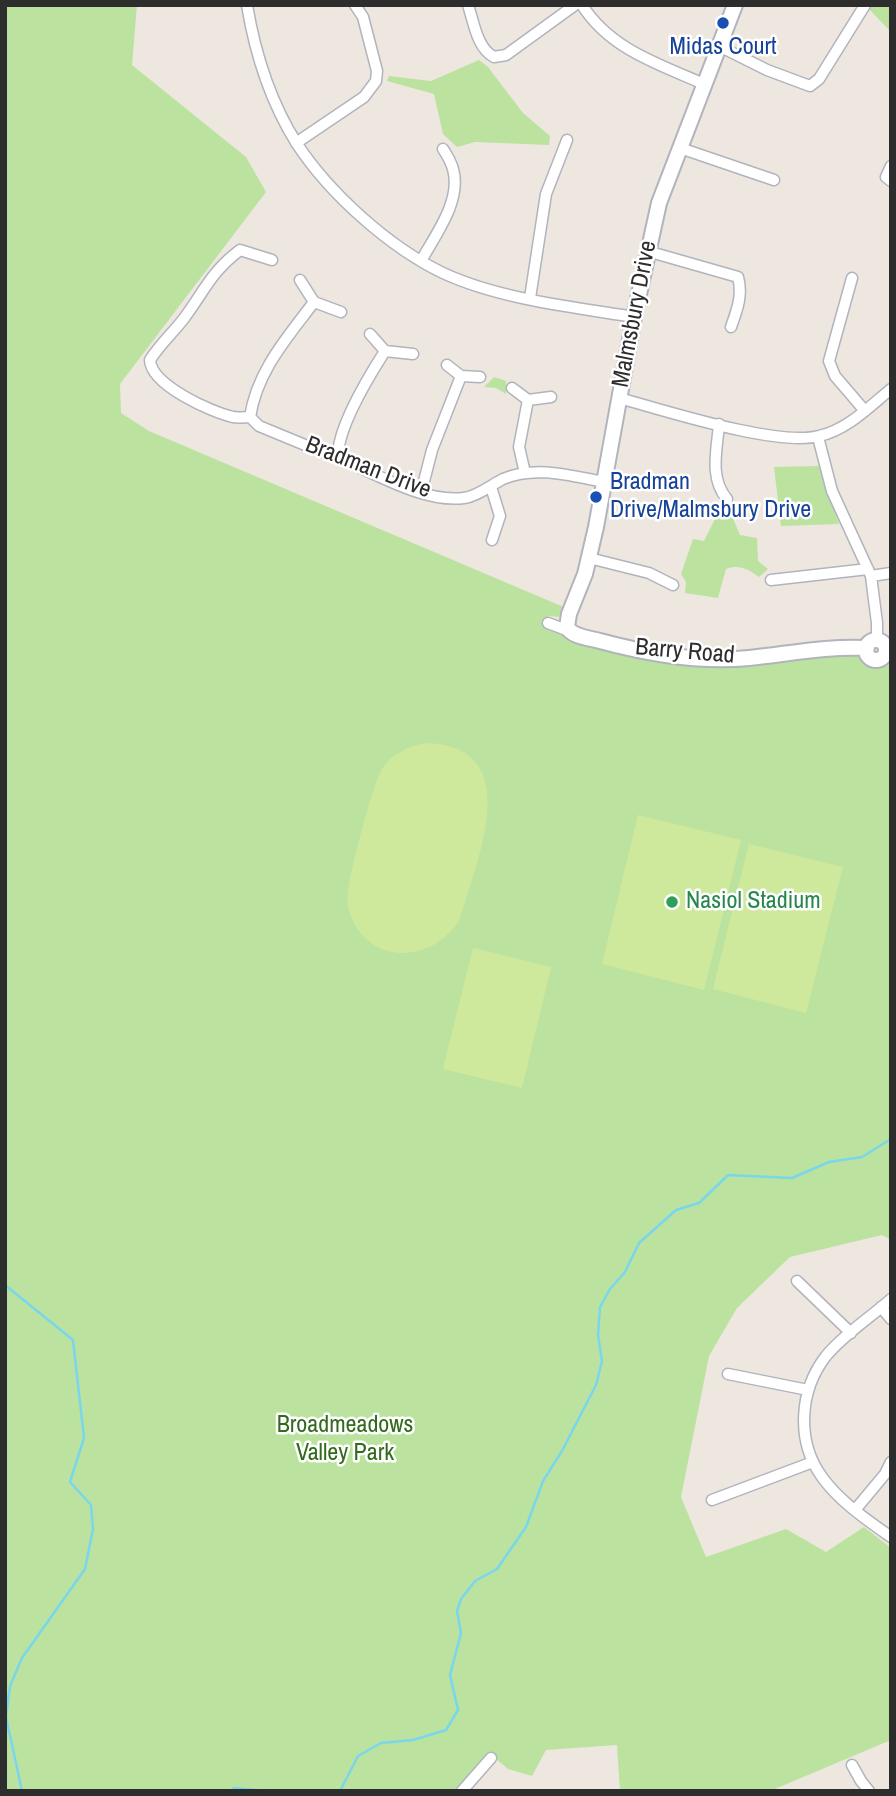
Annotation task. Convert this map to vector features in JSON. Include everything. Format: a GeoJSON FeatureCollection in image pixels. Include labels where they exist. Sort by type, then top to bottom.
{"type":"FeatureCollection","features":[{"type":"Feature","properties":{"kind":"street"},"geometry":{"type":"LineString","coordinates":[[247,5],[262,69],[296,143],[312,165],[363,219],[406,253],[444,273],[481,286],[530,298],[634,317]]}},
{"type":"Feature","properties":{"kind":"street"},"geometry":{"type":"LineString","coordinates":[[296,143],[364,97],[376,81],[377,71],[363,17],[355,5]]}},
{"type":"Feature","properties":{"kind":"street"},"geometry":{"type":"LineString","coordinates":[[468,5],[486,53],[494,57],[506,55],[575,5]]}},
{"type":"Feature","properties":{"kind":"street"},"geometry":{"type":"LineString","coordinates":[[582,5],[605,33],[633,53],[704,84]]}},
{"type":"Feature","properties":{"kind":"street","name":"Malmsbury Drive"},"geometry":{"type":"LineString","coordinates":[[569,631],[567,621],[589,558],[647,251],[659,203],[735,5]]}},
{"type":"Feature","properties":{"kind":"street"},"geometry":{"type":"LineString","coordinates":[[719,46],[767,70],[810,86],[819,79],[865,5]]}},
{"type":"Feature","properties":{"kind":"street"},"geometry":{"type":"LineString","coordinates":[[530,298],[546,194],[567,140]]}},
{"type":"Feature","properties":{"kind":"street"},"geometry":{"type":"LineString","coordinates":[[680,148],[774,180]]}},
{"type":"Feature","properties":{"kind":"street"},"geometry":{"type":"LineString","coordinates":[[421,261],[449,210],[453,190],[452,167],[443,149]]}},
{"type":"Feature","properties":{"kind":"street"},"geometry":{"type":"LineString","coordinates":[[891,166],[886,177],[891,181]]}},
{"type":"Feature","properties":{"kind":"street","name":"Bradman Drive"},"geometry":{"type":"LineString","coordinates":[[272,260],[239,247],[211,277],[186,316],[152,356],[150,364],[155,373],[179,394],[235,418],[250,417],[259,426],[322,452],[338,452],[346,461],[421,493],[463,498],[503,480],[525,474],[555,473],[604,482]]}},
{"type":"Feature","properties":{"kind":"street"},"geometry":{"type":"LineString","coordinates":[[647,251],[738,277],[741,289],[738,309],[731,327]]}},
{"type":"Feature","properties":{"kind":"street"},"geometry":{"type":"LineString","coordinates":[[852,278],[829,361],[835,376],[865,411]]}},
{"type":"Feature","properties":{"kind":"street"},"geometry":{"type":"LineString","coordinates":[[300,280],[314,302],[341,312]]}},
{"type":"Feature","properties":{"kind":"street"},"geometry":{"type":"LineString","coordinates":[[250,417],[256,388],[265,371],[314,302]]}},
{"type":"Feature","properties":{"kind":"street"},"geometry":{"type":"LineString","coordinates":[[370,334],[385,351],[413,354]]}},
{"type":"Feature","properties":{"kind":"street"},"geometry":{"type":"LineString","coordinates":[[338,452],[365,382],[385,351]]}},
{"type":"Feature","properties":{"kind":"street"},"geometry":{"type":"LineString","coordinates":[[447,365],[461,376],[480,377]]}},
{"type":"Feature","properties":{"kind":"street"},"geometry":{"type":"LineString","coordinates":[[421,493],[432,450],[461,376]]}},
{"type":"Feature","properties":{"kind":"street"},"geometry":{"type":"LineString","coordinates":[[512,388],[528,400],[551,397]]}},
{"type":"Feature","properties":{"kind":"street"},"geometry":{"type":"LineString","coordinates":[[619,398],[775,436],[818,437],[843,427],[891,389]]}},
{"type":"Feature","properties":{"kind":"street"},"geometry":{"type":"LineString","coordinates":[[525,474],[519,447],[528,400]]}},
{"type":"Feature","properties":{"kind":"street"},"geometry":{"type":"LineString","coordinates":[[719,424],[715,472],[720,490],[727,499]]}},
{"type":"Feature","properties":{"kind":"street"},"geometry":{"type":"LineString","coordinates":[[818,437],[832,491],[869,573],[880,647]]}},
{"type":"Feature","properties":{"kind":"street"},"geometry":{"type":"LineString","coordinates":[[491,487],[500,516],[493,541]]}},
{"type":"Feature","properties":{"kind":"street"},"geometry":{"type":"LineString","coordinates":[[589,558],[649,573],[673,585]]}},
{"type":"Feature","properties":{"kind":"street"},"geometry":{"type":"LineString","coordinates":[[771,580],[891,573]]}},
{"type":"Feature","properties":{"kind":"street","name":"Barry Road"},"geometry":{"type":"LineString","coordinates":[[548,623],[620,647],[707,659],[749,658],[839,646],[880,647]]}},
{"type":"Feature","properties":{"kind":"street"},"geometry":{"type":"LineString","coordinates":[[797,1281],[851,1333]]}},
{"type":"Feature","properties":{"kind":"street"},"geometry":{"type":"LineString","coordinates":[[891,1299],[827,1355],[808,1390],[804,1421],[813,1462],[829,1486],[891,1537]]}},
{"type":"Feature","properties":{"kind":"street"},"geometry":{"type":"LineString","coordinates":[[881,1307],[891,1319]]}},
{"type":"Feature","properties":{"kind":"street"},"geometry":{"type":"LineString","coordinates":[[728,1374],[808,1390]]}},
{"type":"Feature","properties":{"kind":"street"},"geometry":{"type":"LineString","coordinates":[[712,1500],[813,1462]]}},
{"type":"Feature","properties":{"kind":"street"},"geometry":{"type":"LineString","coordinates":[[855,1510],[885,1474],[891,1462]]}},
{"type":"Feature","properties":{"kind":"street"},"geometry":{"type":"LineString","coordinates":[[465,1790],[491,1758]]}},
{"type":"Feature","properties":{"kind":"street"},"geometry":{"type":"LineString","coordinates":[[852,1765],[869,1791]]}},
{"type":"Feature","properties":{"kind":"green space","name":"Broadmeadows Valley Park"},"geometry":{"type":"Polygon","coordinates":[[[5,5],[137,5],[132,65],[246,157],[266,192],[120,384],[121,413],[149,431],[566,608],[559,617],[549,616],[545,628],[580,641],[755,664],[850,655],[864,657],[872,663],[891,659],[891,1240],[882,1235],[790,1257],[737,1308],[709,1356],[681,1497],[706,1557],[786,1529],[826,1552],[864,1527],[891,1548],[891,1740],[770,1791],[620,1791],[617,1745],[546,1750],[532,1776],[508,1769],[490,1754],[456,1791],[5,1791],[5,5]]]}},
{"type":"Feature","properties":{"kind":"green space"},"geometry":{"type":"Polygon","coordinates":[[[873,5],[891,5],[891,32],[869,9],[873,5]]]}},
{"type":"Feature","properties":{"kind":"green space"},"geometry":{"type":"Polygon","coordinates":[[[479,60],[488,67],[523,113],[550,136],[549,145],[475,142],[457,147],[443,134],[434,94],[387,81],[389,76],[431,81],[479,60]]]}},
{"type":"Feature","properties":{"kind":"green space"},"geometry":{"type":"Polygon","coordinates":[[[494,377],[506,381],[506,394],[496,388],[484,387],[494,377]]]}},
{"type":"Feature","properties":{"kind":"green space"},"geometry":{"type":"Polygon","coordinates":[[[820,466],[839,524],[781,526],[774,467],[820,466]]]}},
{"type":"Feature","properties":{"kind":"green space"},"geometry":{"type":"Polygon","coordinates":[[[718,513],[731,514],[740,535],[757,538],[758,561],[768,569],[759,577],[743,568],[726,569],[718,598],[685,593],[686,582],[681,574],[693,539],[704,541],[718,513]]]}},
{"type":"Feature","properties":{"kind":"green space"},"geometry":{"type":"Polygon","coordinates":[[[427,743],[458,749],[477,764],[486,785],[487,811],[476,868],[460,919],[449,934],[435,944],[419,951],[402,953],[386,950],[372,943],[359,931],[350,914],[349,883],[382,769],[402,751],[427,743]]]}},
{"type":"Feature","properties":{"kind":"green space","name":"Nasiol Stadium"},"geometry":{"type":"Polygon","coordinates":[[[638,815],[741,840],[704,990],[602,964],[638,815]]]}},
{"type":"Feature","properties":{"kind":"green space"},"geometry":{"type":"Polygon","coordinates":[[[749,844],[843,867],[806,1013],[713,989],[749,844]]]}},
{"type":"Feature","properties":{"kind":"green space"},"geometry":{"type":"Polygon","coordinates":[[[473,948],[551,967],[522,1088],[443,1069],[473,948]]]}},
{"type":"Feature","properties":{"kind":"waterway"},"geometry":{"type":"LineString","coordinates":[[340,1791],[358,1756],[381,1743],[413,1740],[446,1730],[458,1710],[450,1675],[461,1633],[457,1611],[461,1599],[475,1581],[497,1569],[526,1527],[543,1481],[562,1451],[596,1385],[602,1361],[598,1335],[600,1307],[610,1289],[625,1272],[639,1243],[676,1210],[699,1203],[728,1175],[792,1178],[829,1162],[862,1157],[891,1139]]}},
{"type":"Feature","properties":{"kind":"waterway"},"geometry":{"type":"LineString","coordinates":[[5,1285],[73,1340],[84,1438],[70,1482],[91,1505],[93,1529],[85,1569],[22,1658],[10,1686],[6,1717],[22,1791]]}},
{"type":"Feature","properties":{"kind":"waterway"},"geometry":{"type":"LineString","coordinates":[[231,1791],[234,1788],[267,1791]]}},
{"type":"Feature","properties":{"kind":"place","name":"Midas Court"},"geometry":{"type":"Point","coordinates":[723,23]}},
{"type":"Feature","properties":{"kind":"place","name":"Bradman Drive/Malmsbury Drive"},"geometry":{"type":"Point","coordinates":[596,497]}},
{"type":"Feature","properties":{"kind":"place","name":"Nasiol Stadium"},"geometry":{"type":"Point","coordinates":[672,902]}}]}
